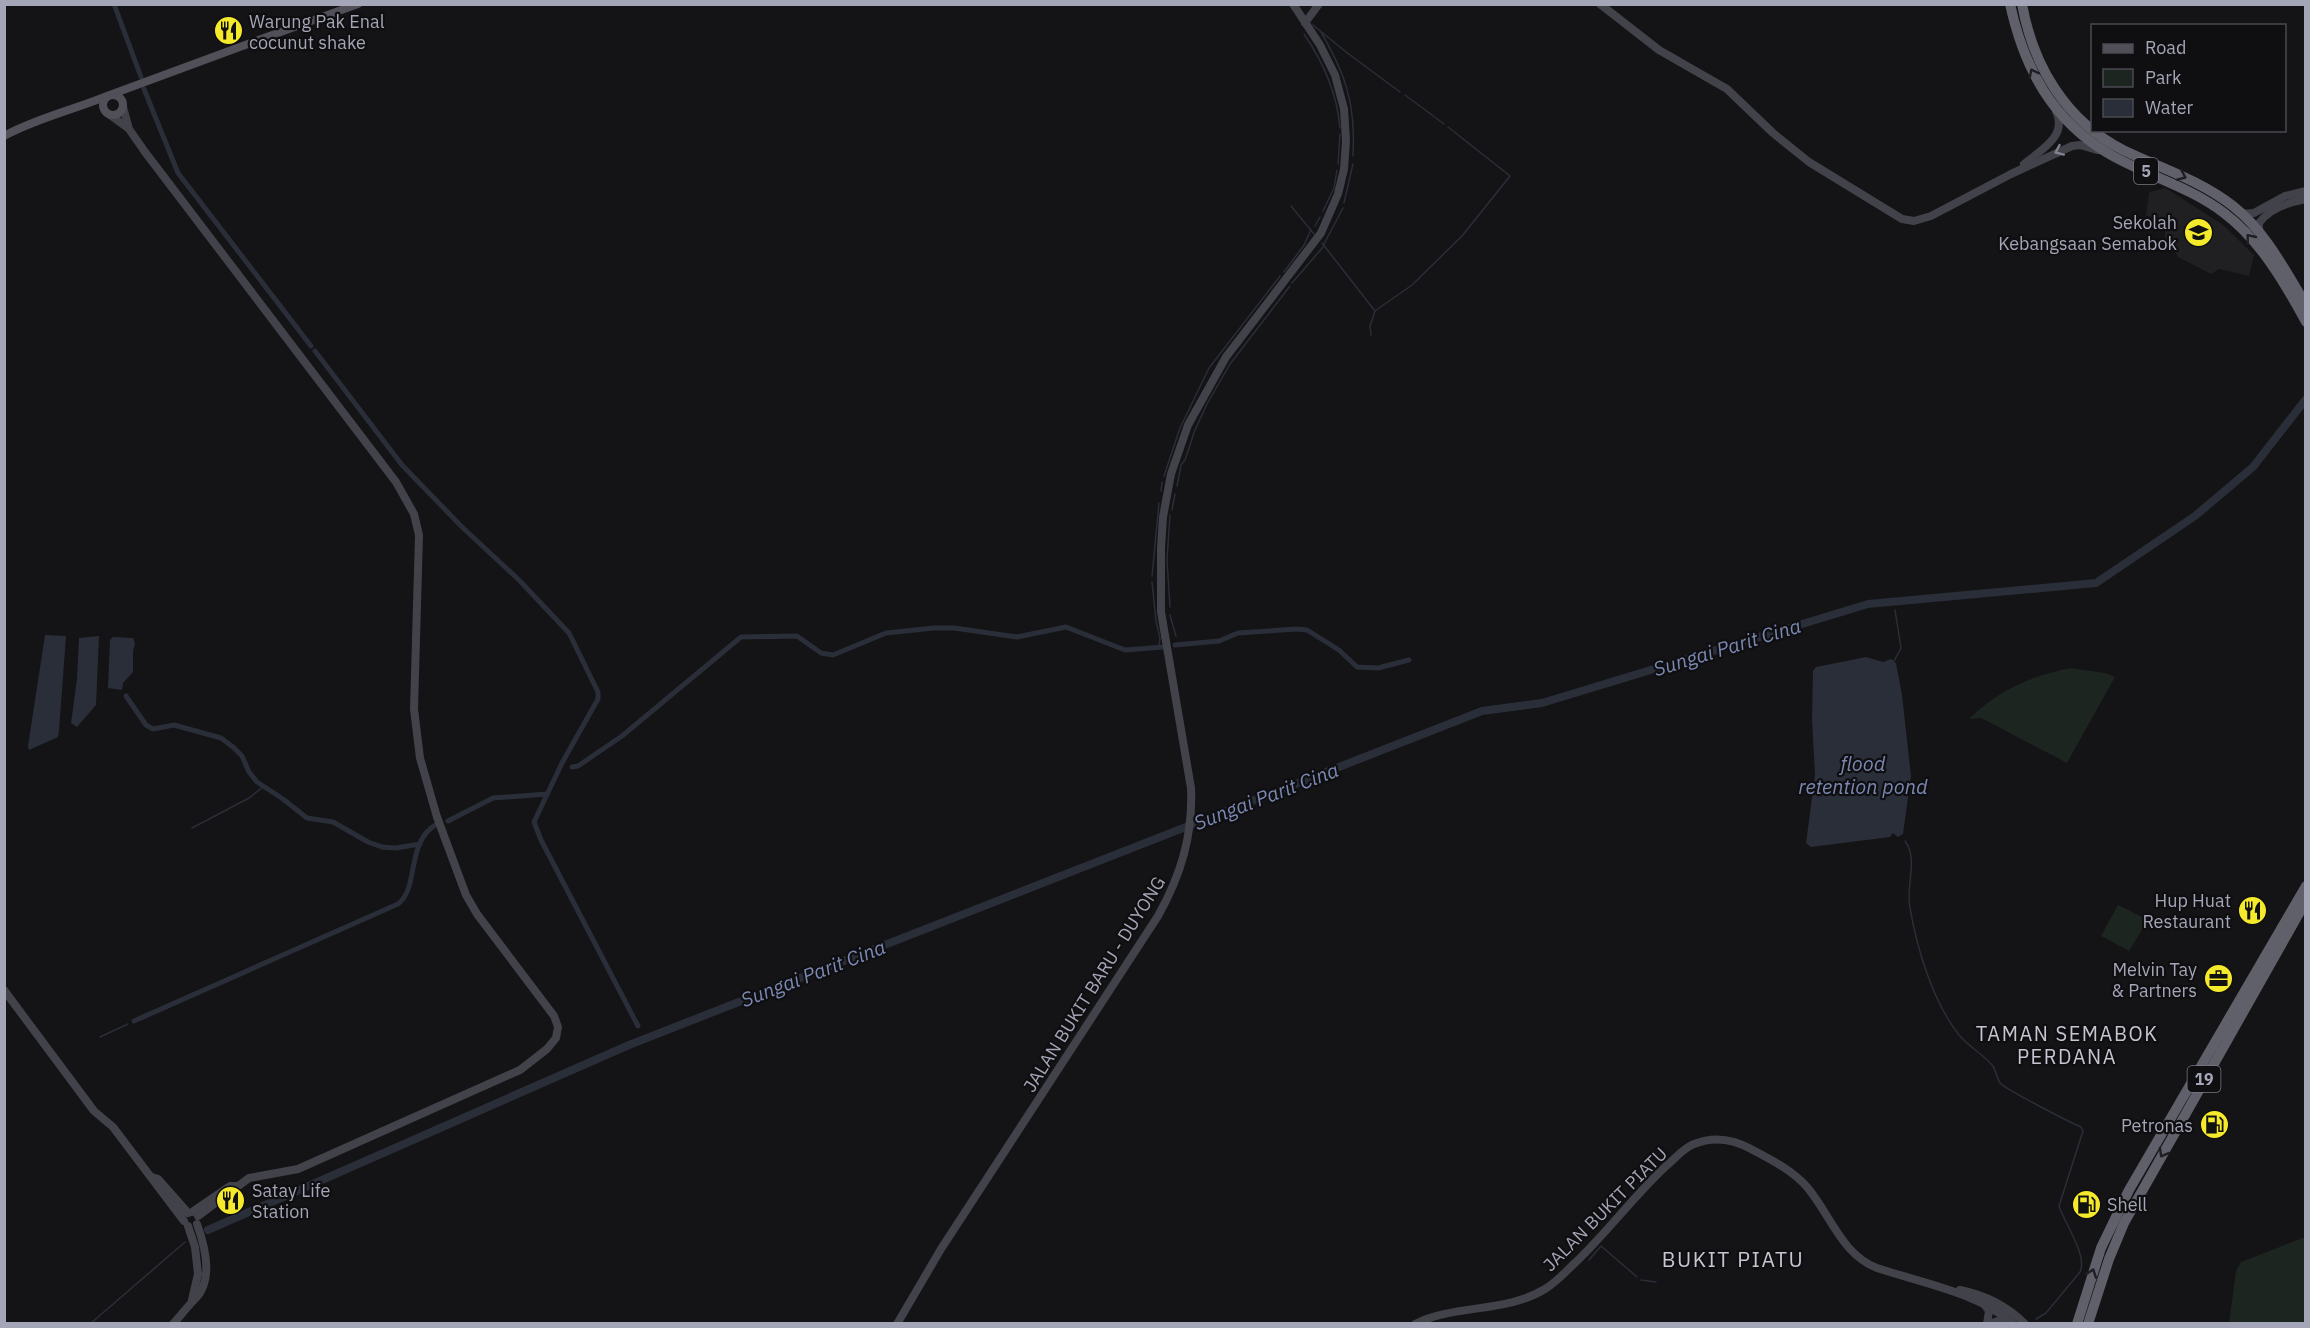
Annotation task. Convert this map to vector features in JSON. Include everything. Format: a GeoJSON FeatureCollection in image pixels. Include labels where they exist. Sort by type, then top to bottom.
{"type":"FeatureCollection","features":[{"type":"Feature","properties":{"kind":"highway","name":"5"},"geometry":{"type":"LineString","coordinates":[[2010,4],[2024,54],[2032,73],[2050,101],[2087,139],[2110,154],[2183,188],[2225,213],[2244,230],[2263,253],[2306,322]]}},
{"type":"Feature","properties":{"kind":"highway","name":"5"},"geometry":{"type":"LineString","coordinates":[[2022,4],[2027,29],[2042,69],[2068,108],[2091,128]]}},
{"type":"Feature","properties":{"kind":"highway","name":"5"},"geometry":{"type":"LineString","coordinates":[[2097,132],[2124,150],[2200,185],[2242,214],[2259,232],[2306,305]]}},
{"type":"Feature","properties":{"kind":"highway","name":"19"},"geometry":{"type":"LineString","coordinates":[[2078,1323],[2101,1248],[2129,1190],[2306,886]]}},
{"type":"Feature","properties":{"kind":"highway","name":"19"},"geometry":{"type":"LineString","coordinates":[[2088,1323],[2109,1259],[2124,1223],[2306,901]]}},
{"type":"Feature","properties":{"kind":"main road"},"geometry":{"type":"LineString","coordinates":[[4,136],[26,124],[86,105],[244,44],[358,4]]}},
{"type":"Feature","properties":{"kind":"main road","name":"JALAN BUKIT BARU - DUYONG"},"geometry":{"type":"LineString","coordinates":[[897,1323],[942,1249],[1158,916],[1177,880],[1190,834],[1191,788],[1161,612],[1161,548],[1165,508],[1177,454],[1188,425],[1226,357],[1321,234],[1338,194],[1344,169],[1346,141],[1344,109],[1335,75],[1320,45],[1293,4]]}},
{"type":"Feature","properties":{"kind":"main road"},"geometry":{"type":"LineString","coordinates":[[1305,23],[1319,4]]}},
{"type":"Feature","properties":{"kind":"main road"},"geometry":{"type":"LineString","coordinates":[[1600,4],[1659,50],[1727,89],[1780,140],[1812,164],[1902,219],[1914,221],[1932,216],[2011,174],[2072,146],[2089,146],[2110,154]]}},
{"type":"Feature","properties":{"kind":"main road"},"geometry":{"type":"LineString","coordinates":[[109,114],[117,114],[133,86]]}},
{"type":"Feature","properties":{"kind":"main road"},"geometry":{"type":"LineString","coordinates":[[109,114],[103,105],[105,99],[109,96],[118,96],[129,129]]}},
{"type":"Feature","properties":{"kind":"main road"},"geometry":{"type":"LineString","coordinates":[[2011,174],[2051,143],[2056,135],[2060,120],[2050,101]]}},
{"type":"Feature","properties":{"kind":"main road"},"geometry":{"type":"LineString","coordinates":[[86,105],[109,114],[129,129],[396,482],[409,503],[419,535],[414,709],[420,758],[437,817],[466,895],[481,920],[554,1016],[558,1028],[556,1038],[547,1049],[512,1074],[298,1169],[249,1178],[236,1186],[230,1186],[186,1224]]}},
{"type":"Feature","properties":{"kind":"main road"},"geometry":{"type":"LineString","coordinates":[[2242,214],[2254,213],[2285,196],[2306,191]]}},
{"type":"Feature","properties":{"kind":"main road"},"geometry":{"type":"LineString","coordinates":[[2259,232],[2259,223],[2266,216],[2294,201],[2306,198]]}},
{"type":"Feature","properties":{"kind":"main road"},"geometry":{"type":"LineString","coordinates":[[4,990],[94,1111],[113,1127],[186,1224],[195,1247],[198,1274],[192,1301]]}},
{"type":"Feature","properties":{"kind":"main road","name":"JALAN BUKIT PIATU"},"geometry":{"type":"LineString","coordinates":[[1415,1323],[1433,1317],[1517,1301],[1545,1289],[1590,1248],[1644,1187],[1679,1155],[1694,1144],[1712,1140],[1730,1140],[1744,1145],[1783,1167],[1801,1181],[1847,1245],[1863,1261],[1895,1274],[1944,1289],[1974,1293],[1985,1301],[2009,1310],[2019,1321]]}},
{"type":"Feature","properties":{"kind":"main road"},"geometry":{"type":"LineString","coordinates":[[152,1177],[158,1179],[194,1216],[203,1242],[206,1262],[202,1288],[173,1323]]}},
{"type":"Feature","properties":{"kind":"main road"},"geometry":{"type":"LineString","coordinates":[[186,1224],[193,1227],[194,1216]]}},
{"type":"Feature","properties":{"kind":"main road"},"geometry":{"type":"LineString","coordinates":[[1985,1301],[1996,1306],[1997,1311],[2003,1311],[2019,1321]]}},
{"type":"Feature","properties":{"kind":"main road"},"geometry":{"type":"LineString","coordinates":[[1985,1301],[1989,1311],[1987,1323],[1998,1321],[2007,1323]]}},
{"type":"Feature","properties":{"kind":"shaded area","name":"Sekolah Kebangsaan Semabok"},"geometry":{"type":"Polygon","coordinates":[[[2166,188],[2223,225],[2254,255],[2249,276],[2219,269],[2211,274],[2178,257],[2171,243],[2165,239],[2165,219],[2146,216],[2149,192],[2166,188]]]}},
{"type":"Feature","properties":{"kind":"green space"},"geometry":{"type":"Polygon","coordinates":[[[2070,668],[2105,673],[2115,677],[2067,763],[1981,718],[1969,719],[2003,692],[2042,675],[2070,668]]]}},
{"type":"Feature","properties":{"kind":"green space"},"geometry":{"type":"Polygon","coordinates":[[[2118,905],[2148,920],[2129,951],[2101,936],[2118,905]]]}},
{"type":"Feature","properties":{"kind":"green space"},"geometry":{"type":"Polygon","coordinates":[[[2305,1237],[2305,1323],[2229,1323],[2236,1271],[2241,1262],[2305,1237]]]}},
{"type":"Feature","properties":{"kind":"water"},"geometry":{"type":"Polygon","coordinates":[[[45,635],[66,636],[59,731],[58,737],[29,750],[28,746],[45,635]]]}},
{"type":"Feature","properties":{"kind":"water"},"geometry":{"type":"Polygon","coordinates":[[[99,636],[96,705],[77,727],[71,723],[77,679],[79,638],[99,636]]]}},
{"type":"Feature","properties":{"kind":"water"},"geometry":{"type":"Polygon","coordinates":[[[113,637],[133,638],[135,643],[133,672],[123,683],[122,690],[108,688],[110,640],[113,637]]]}},
{"type":"Feature","properties":{"kind":"water","name":"flood retention pond"},"geometry":{"type":"Polygon","coordinates":[[[1866,657],[1883,662],[1891,659],[1896,663],[1911,776],[1903,834],[1898,837],[1893,833],[1890,837],[1811,847],[1806,843],[1815,775],[1812,720],[1813,671],[1816,667],[1866,657]]]}},
{"type":"Feature","properties":{"kind":"waterway"},"geometry":{"type":"LineString","coordinates":[[114,4],[141,77]]}},
{"type":"Feature","properties":{"kind":"waterway"},"geometry":{"type":"LineString","coordinates":[[1313,25],[1400,92]]}},
{"type":"Feature","properties":{"kind":"waterway"},"geometry":{"type":"LineString","coordinates":[[1321,32],[1337,62],[1348,91],[1353,121],[1353,156]]}},
{"type":"Feature","properties":{"kind":"waterway"},"geometry":{"type":"LineString","coordinates":[[1304,34],[1318,56],[1328,79],[1336,103],[1340,128]]}},
{"type":"Feature","properties":{"kind":"waterway"},"geometry":{"type":"LineString","coordinates":[[144,89],[178,173],[311,346]]}},
{"type":"Feature","properties":{"kind":"waterway"},"geometry":{"type":"LineString","coordinates":[[1405,95],[1444,124]]}},
{"type":"Feature","properties":{"kind":"waterway"},"geometry":{"type":"LineString","coordinates":[[1322,243],[1375,311],[1412,285],[1462,236],[1510,176],[1448,127]]}},
{"type":"Feature","properties":{"kind":"waterway"},"geometry":{"type":"LineString","coordinates":[[1338,164],[1340,134]]}},
{"type":"Feature","properties":{"kind":"waterway"},"geometry":{"type":"LineString","coordinates":[[1344,203],[1353,164]]}},
{"type":"Feature","properties":{"kind":"waterway"},"geometry":{"type":"LineString","coordinates":[[1323,211],[1334,188],[1337,170]]}},
{"type":"Feature","properties":{"kind":"waterway"},"geometry":{"type":"LineString","coordinates":[[1291,206],[1314,234]]}},
{"type":"Feature","properties":{"kind":"waterway"},"geometry":{"type":"LineString","coordinates":[[1324,244],[1343,208]]}},
{"type":"Feature","properties":{"kind":"waterway"},"geometry":{"type":"LineString","coordinates":[[1315,226],[1320,217]]}},
{"type":"Feature","properties":{"kind":"waterway"},"geometry":{"type":"LineString","coordinates":[[1284,272],[1304,245],[1311,230]]}},
{"type":"Feature","properties":{"kind":"waterway"},"geometry":{"type":"LineString","coordinates":[[1292,283],[1323,247]]}},
{"type":"Feature","properties":{"kind":"waterway"},"geometry":{"type":"LineString","coordinates":[[1164,476],[1180,428],[1209,368],[1280,276]]}},
{"type":"Feature","properties":{"kind":"waterway"},"geometry":{"type":"LineString","coordinates":[[1177,486],[1181,465],[1207,404],[1230,364],[1290,286]]}},
{"type":"Feature","properties":{"kind":"waterway"},"geometry":{"type":"LineString","coordinates":[[1371,335],[1370,326],[1375,311]]}},
{"type":"Feature","properties":{"kind":"waterway"},"geometry":{"type":"LineString","coordinates":[[315,351],[402,465],[462,527],[519,580],[569,633],[598,692],[598,699],[562,763],[534,822],[541,840],[638,1026]]}},
{"type":"Feature","properties":{"kind":"waterway","name":"Sungai Parit Cina"},"geometry":{"type":"LineString","coordinates":[[208,1230],[629,1045],[1482,711],[1542,703],[1868,604],[2096,583],[2195,516],[2253,467],[2306,399]]}},
{"type":"Feature","properties":{"kind":"waterway"},"geometry":{"type":"LineString","coordinates":[[1161,491],[1162,482]]}},
{"type":"Feature","properties":{"kind":"waterway"},"geometry":{"type":"LineString","coordinates":[[1172,510],[1175,494]]}},
{"type":"Feature","properties":{"kind":"waterway"},"geometry":{"type":"LineString","coordinates":[[1152,576],[1159,503]]}},
{"type":"Feature","properties":{"kind":"waterway"},"geometry":{"type":"LineString","coordinates":[[1170,515],[1167,560],[1170,607]]}},
{"type":"Feature","properties":{"kind":"waterway"},"geometry":{"type":"LineString","coordinates":[[1152,582],[1160,638],[1159,648]]}},
{"type":"Feature","properties":{"kind":"waterway"},"geometry":{"type":"LineString","coordinates":[[1894,661],[1901,648],[1895,610]]}},
{"type":"Feature","properties":{"kind":"waterway"},"geometry":{"type":"LineString","coordinates":[[1170,615],[1176,636]]}},
{"type":"Feature","properties":{"kind":"waterway"},"geometry":{"type":"LineString","coordinates":[[572,767],[578,766],[622,736],[741,637],[797,636],[821,653],[833,655],[886,633],[954,628],[1017,637],[1066,627],[1125,650],[1163,647]]}},
{"type":"Feature","properties":{"kind":"waterway"},"geometry":{"type":"LineString","coordinates":[[1175,645],[1219,641],[1238,633],[1297,629],[1307,630],[1339,650],[1357,667],[1378,668],[1409,660]]}},
{"type":"Feature","properties":{"kind":"waterway"},"geometry":{"type":"LineString","coordinates":[[126,696],[146,725],[153,729],[174,725],[221,738],[242,756],[249,772],[257,782],[307,818],[333,822],[368,842],[382,847],[396,848],[420,844]]}},
{"type":"Feature","properties":{"kind":"waterway"},"geometry":{"type":"LineString","coordinates":[[192,828],[249,798],[263,787]]}},
{"type":"Feature","properties":{"kind":"waterway"},"geometry":{"type":"LineString","coordinates":[[448,821],[493,798],[547,794]]}},
{"type":"Feature","properties":{"kind":"waterway"},"geometry":{"type":"LineString","coordinates":[[134,1021],[398,904],[409,887],[420,842],[437,824]]}},
{"type":"Feature","properties":{"kind":"waterway"},"geometry":{"type":"LineString","coordinates":[[1905,841],[1911,856],[1909,900],[1913,924],[1927,975],[1950,1022],[1959,1035],[1993,1066],[2000,1083],[2025,1099],[2081,1127],[2083,1131],[2059,1206],[2078,1248],[2082,1265],[2080,1272],[2046,1313],[2036,1319]]}},
{"type":"Feature","properties":{"kind":"waterway"},"geometry":{"type":"LineString","coordinates":[[100,1037],[128,1024]]}},
{"type":"Feature","properties":{"kind":"waterway"},"geometry":{"type":"LineString","coordinates":[[90,1324],[185,1242]]}},
{"type":"Feature","properties":{"kind":"waterway"},"geometry":{"type":"LineString","coordinates":[[1589,1260],[1601,1246],[1637,1277]]}},
{"type":"Feature","properties":{"kind":"waterway"},"geometry":{"type":"LineString","coordinates":[[1641,1280],[1656,1282]]}},
{"type":"Feature","properties":{"kind":"place","name":"Warung Pak Enal cocunut shake"},"geometry":{"type":"Point","coordinates":[228,31]}},
{"type":"Feature","properties":{"kind":"place","name":"Sekolah Kebangsaan Semabok"},"geometry":{"type":"Point","coordinates":[2198,232]}},
{"type":"Feature","properties":{"kind":"place","name":"Hup Huat Restaurant"},"geometry":{"type":"Point","coordinates":[2252,910]}},
{"type":"Feature","properties":{"kind":"place","name":"Melvin Tay & Partners"},"geometry":{"type":"Point","coordinates":[2218,979]}},
{"type":"Feature","properties":{"kind":"place","name":"Petronas"},"geometry":{"type":"Point","coordinates":[2214,1125]}},
{"type":"Feature","properties":{"kind":"place","name":"Satay Life Station"},"geometry":{"type":"Point","coordinates":[231,1200]}},
{"type":"Feature","properties":{"kind":"place","name":"Shell"},"geometry":{"type":"Point","coordinates":[2086,1204]}},
{"type":"Feature","properties":{"kind":"district","name":"TAMAN SEMABOK PERDANA"},"geometry":{"type":"Point","coordinates":[2067,1044]}},
{"type":"Feature","properties":{"kind":"district","name":"BUKIT PIATU"},"geometry":{"type":"Point","coordinates":[1733,1259]}}]}
